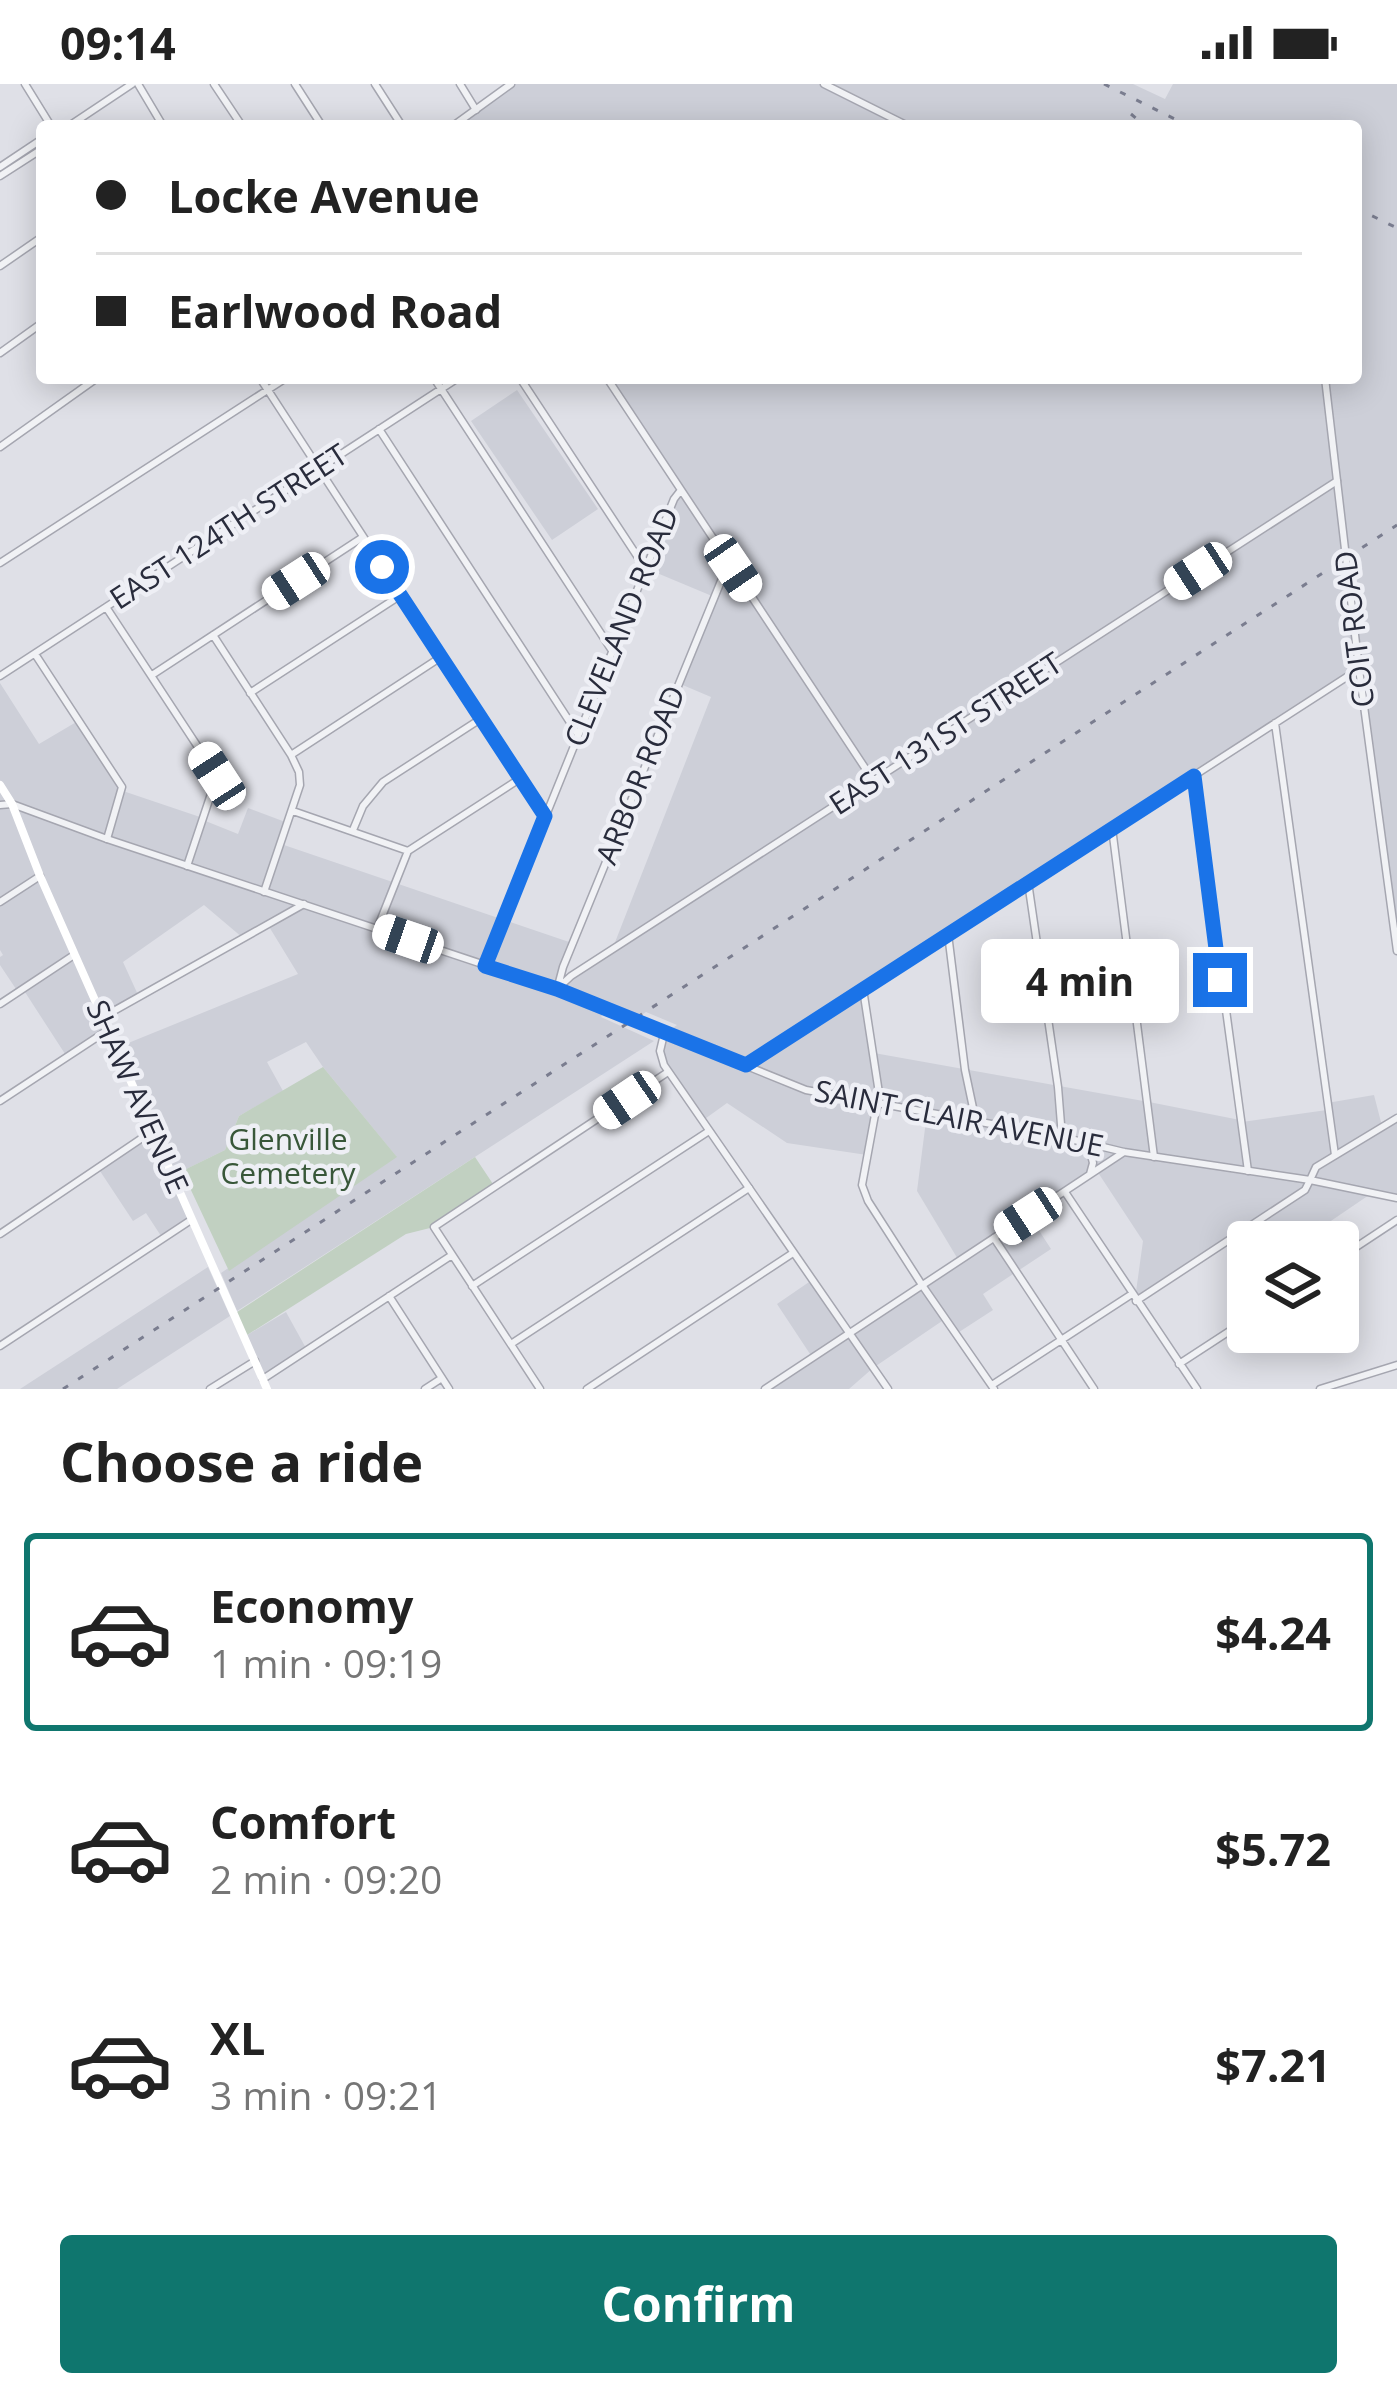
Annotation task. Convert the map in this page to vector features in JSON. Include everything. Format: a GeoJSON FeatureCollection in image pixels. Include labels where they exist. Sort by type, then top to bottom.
{"type":"FeatureCollection","features":[{"type":"Feature","properties":{"kind":"main road"},"geometry":{"type":"LineString","coordinates":[[0,785],[12,804]]}},
{"type":"Feature","properties":{"kind":"main road","name":"SHAW AVENUE"},"geometry":{"type":"LineString","coordinates":[[12,804],[265,1384]]}},
{"type":"Feature","properties":{"kind":"street"},"geometry":{"type":"LineString","coordinates":[[25,84],[47,120]]}},
{"type":"Feature","properties":{"kind":"street"},"geometry":{"type":"LineString","coordinates":[[78,120],[135,84],[159,120]]}},
{"type":"Feature","properties":{"kind":"street"},"geometry":{"type":"LineString","coordinates":[[214,84],[238,120]]}},
{"type":"Feature","properties":{"kind":"street"},"geometry":{"type":"LineString","coordinates":[[295,84],[318,120]]}},
{"type":"Feature","properties":{"kind":"street"},"geometry":{"type":"LineString","coordinates":[[375,84],[398,120]]}},
{"type":"Feature","properties":{"kind":"street"},"geometry":{"type":"LineString","coordinates":[[460,84],[476,110]]}},
{"type":"Feature","properties":{"kind":"street"},"geometry":{"type":"LineString","coordinates":[[462,120],[511,84]]}},
{"type":"Feature","properties":{"kind":"street"},"geometry":{"type":"LineString","coordinates":[[824,84],[896,120]]}},
{"type":"Feature","properties":{"kind":"street"},"geometry":{"type":"LineString","coordinates":[[837,84],[848,96]]}},
{"type":"Feature","properties":{"kind":"street"},"geometry":{"type":"LineString","coordinates":[[0,171],[36,144]]}},
{"type":"Feature","properties":{"kind":"street"},"geometry":{"type":"LineString","coordinates":[[0,171],[36,152]]}},
{"type":"Feature","properties":{"kind":"street"},"geometry":{"type":"LineString","coordinates":[[0,266],[36,242]]}},
{"type":"Feature","properties":{"kind":"street"},"geometry":{"type":"LineString","coordinates":[[0,352],[36,327]]}},
{"type":"Feature","properties":{"kind":"street"},"geometry":{"type":"LineString","coordinates":[[0,447],[89,384]]}},
{"type":"Feature","properties":{"kind":"street"},"geometry":{"type":"LineString","coordinates":[[264,384],[545,816]]}},
{"type":"Feature","properties":{"kind":"street"},"geometry":{"type":"LineString","coordinates":[[0,563],[277,384]]}},
{"type":"Feature","properties":{"kind":"street"},"geometry":{"type":"LineString","coordinates":[[438,384],[611,649]]}},
{"type":"Feature","properties":{"kind":"street","name":"EAST 124TH STREET"},"geometry":{"type":"LineString","coordinates":[[0,676],[449,384]]}},
{"type":"Feature","properties":{"kind":"street"},"geometry":{"type":"LineString","coordinates":[[524,384],[645,568]]}},
{"type":"Feature","properties":{"kind":"street"},"geometry":{"type":"LineString","coordinates":[[611,384],[873,781]]}},
{"type":"Feature","properties":{"kind":"street","name":"COIT ROAD"},"geometry":{"type":"LineString","coordinates":[[1326,384],[1397,951]]}},
{"type":"Feature","properties":{"kind":"street"},"geometry":{"type":"LineString","coordinates":[[379,429],[578,734]]}},
{"type":"Feature","properties":{"kind":"street","name":"EAST 131ST STREET"},"geometry":{"type":"LineString","coordinates":[[557,989],[1337,481]]}},
{"type":"Feature","properties":{"kind":"street","name":"CLEVELAND ROAD"},"geometry":{"type":"LineString","coordinates":[[485,966],[611,649],[681,490]]}},
{"type":"Feature","properties":{"kind":"street"},"geometry":{"type":"LineString","coordinates":[[152,675],[363,537]]}},
{"type":"Feature","properties":{"kind":"street","name":"ARBOR ROAD"},"geometry":{"type":"LineString","coordinates":[[557,989],[729,562]]}},
{"type":"Feature","properties":{"kind":"street"},"geometry":{"type":"LineString","coordinates":[[250,692],[401,595]]}},
{"type":"Feature","properties":{"kind":"street"},"geometry":{"type":"LineString","coordinates":[[106,608],[217,776],[188,866]]}},
{"type":"Feature","properties":{"kind":"street"},"geometry":{"type":"LineString","coordinates":[[213,635],[299,772],[300,785],[264,892]]}},
{"type":"Feature","properties":{"kind":"street"},"geometry":{"type":"LineString","coordinates":[[35,654],[122,788],[107,839]]}},
{"type":"Feature","properties":{"kind":"street"},"geometry":{"type":"LineString","coordinates":[[291,754],[441,657]]}},
{"type":"Feature","properties":{"kind":"street"},"geometry":{"type":"LineString","coordinates":[[746,1065],[1358,669]]}},
{"type":"Feature","properties":{"kind":"street"},"geometry":{"type":"LineString","coordinates":[[353,830],[363,806],[383,782],[482,718]]}},
{"type":"Feature","properties":{"kind":"street"},"geometry":{"type":"LineString","coordinates":[[1275,723],[1335,1155]]}},
{"type":"Feature","properties":{"kind":"street"},"geometry":{"type":"LineString","coordinates":[[1194,776],[1248,1171]]}},
{"type":"Feature","properties":{"kind":"street"},"geometry":{"type":"LineString","coordinates":[[377,928],[408,851],[521,778]]}},
{"type":"Feature","properties":{"kind":"street"},"geometry":{"type":"LineString","coordinates":[[0,805],[12,804]]}},
{"type":"Feature","properties":{"kind":"street","name":"SAINT CLAIR AVENUE"},"geometry":{"type":"LineString","coordinates":[[12,804],[557,989],[806,1090],[1124,1152],[1397,1198]]}},
{"type":"Feature","properties":{"kind":"street"},"geometry":{"type":"LineString","coordinates":[[292,811],[408,851]]}},
{"type":"Feature","properties":{"kind":"street"},"geometry":{"type":"LineString","coordinates":[[1112,828],[1154,1156]]}},
{"type":"Feature","properties":{"kind":"street"},"geometry":{"type":"LineString","coordinates":[[0,902],[40,876]]}},
{"type":"Feature","properties":{"kind":"street"},"geometry":{"type":"LineString","coordinates":[[1028,882],[1062,1137]]}},
{"type":"Feature","properties":{"kind":"street"},"geometry":{"type":"LineString","coordinates":[[102,1017],[304,904]]}},
{"type":"Feature","properties":{"kind":"street"},"geometry":{"type":"LineString","coordinates":[[948,934],[964,1070],[976,1123]]}},
{"type":"Feature","properties":{"kind":"street"},"geometry":{"type":"LineString","coordinates":[[0,1004],[74,955]]}},
{"type":"Feature","properties":{"kind":"street"},"geometry":{"type":"LineString","coordinates":[[863,989],[879,1093],[862,1185],[922,1285],[993,1387],[1060,1340],[1305,1190],[1316,1167],[1397,1118]]}},
{"type":"Feature","properties":{"kind":"street"},"geometry":{"type":"LineString","coordinates":[[0,1101],[108,1030]]}},
{"type":"Feature","properties":{"kind":"street"},"geometry":{"type":"LineString","coordinates":[[664,1034],[661,1051],[668,1072],[888,1389]]}},
{"type":"Feature","properties":{"kind":"street"},"geometry":{"type":"LineString","coordinates":[[540,1389],[434,1227],[668,1072]]}},
{"type":"Feature","properties":{"kind":"street"},"geometry":{"type":"LineString","coordinates":[[472,1286],[709,1131]]}},
{"type":"Feature","properties":{"kind":"street"},"geometry":{"type":"LineString","coordinates":[[0,1234],[152,1132]]}},
{"type":"Feature","properties":{"kind":"street"},"geometry":{"type":"LineString","coordinates":[[1088,1143],[1093,1163],[1089,1175]]}},
{"type":"Feature","properties":{"kind":"street"},"geometry":{"type":"LineString","coordinates":[[765,1389],[1124,1152]]}},
{"type":"Feature","properties":{"kind":"street"},"geometry":{"type":"LineString","coordinates":[[510,1345],[749,1188]]}},
{"type":"Feature","properties":{"kind":"street"},"geometry":{"type":"LineString","coordinates":[[1065,1192],[1197,1389]]}},
{"type":"Feature","properties":{"kind":"street"},"geometry":{"type":"LineString","coordinates":[[0,1346],[191,1220]]}},
{"type":"Feature","properties":{"kind":"street"},"geometry":{"type":"LineString","coordinates":[[1359,1245],[1397,1220]]}},
{"type":"Feature","properties":{"kind":"street"},"geometry":{"type":"LineString","coordinates":[[994,1238],[1094,1389]]}},
{"type":"Feature","properties":{"kind":"street"},"geometry":{"type":"LineString","coordinates":[[587,1389],[793,1253]]}},
{"type":"Feature","properties":{"kind":"street"},"geometry":{"type":"LineString","coordinates":[[265,1384],[452,1255]]}},
{"type":"Feature","properties":{"kind":"street"},"geometry":{"type":"LineString","coordinates":[[389,1296],[449,1389]]}},
{"type":"Feature","properties":{"kind":"street"},"geometry":{"type":"LineString","coordinates":[[1179,1364],[1227,1332]]}},
{"type":"Feature","properties":{"kind":"street"},"geometry":{"type":"LineString","coordinates":[[210,1389],[255,1361]]}},
{"type":"Feature","properties":{"kind":"street"},"geometry":{"type":"LineString","coordinates":[[1320,1389],[1397,1365]]}},
{"type":"Feature","properties":{"kind":"street"},"geometry":{"type":"LineString","coordinates":[[425,1389],[442,1378]]}},
{"type":"Feature","properties":{"kind":"shaded area"},"geometry":{"type":"Polygon","coordinates":[[[511,84],[1133,84],[1165,99],[1173,84],[1397,84],[1397,951],[1359,671],[864,989],[874,1053],[1242,1122],[1327,1110],[1327,1103],[1374,1095],[1382,1126],[1397,1118],[1397,1198],[1372,1193],[1331,1221],[1227,1221],[1227,1241],[1135,1299],[1143,1241],[1097,1171],[1029,1215],[1051,1249],[983,1294],[993,1310],[956,1334],[945,1319],[849,1389],[765,1389],[812,1357],[777,1304],[812,1280],[849,1334],[959,1261],[917,1191],[927,1113],[878,1103],[867,1155],[787,1143],[727,1103],[702,1121],[661,1059],[664,1034],[677,1025],[646,1012],[632,1021],[606,1010],[601,1017],[654,1041],[237,1311],[221,1273],[396,1156],[306,1042],[267,1062],[283,1091],[239,1116],[225,1150],[172,1176],[191,1220],[163,1239],[146,1213],[133,1221],[98,1168],[151,1132],[116,1048],[298,974],[268,925],[243,938],[204,905],[123,962],[139,997],[103,1017],[108,1030],[67,1057],[23,989],[18,992],[0,965],[0,683],[39,744],[78,721],[123,791],[238,834],[248,808],[288,823],[281,844],[572,943],[558,986],[612,950],[711,697],[678,683],[712,596],[645,568],[681,490],[611,384],[1362,384],[1362,120],[461,120],[511,84]]]}},
{"type":"Feature","properties":{"kind":"shaded area"},"geometry":{"type":"Polygon","coordinates":[[[517,390],[598,509],[552,540],[471,421],[517,390]]]}},
{"type":"Feature","properties":{"kind":"shaded area"},"geometry":{"type":"Polygon","coordinates":[[[208,1267],[230,1316],[117,1389],[20,1389],[208,1267]]]}},
{"type":"Feature","properties":{"kind":"shaded area"},"geometry":{"type":"Polygon","coordinates":[[[286,1312],[307,1350],[263,1379],[244,1337],[286,1312]]]}},
{"type":"Feature","properties":{"kind":"green space","name":"Glenville Cemetery"},"geometry":{"type":"Polygon","coordinates":[[[323,1067],[397,1157],[229,1271],[182,1171],[225,1150],[239,1116],[323,1067]]]}},
{"type":"Feature","properties":{"kind":"green space"},"geometry":{"type":"Polygon","coordinates":[[[475,1157],[495,1187],[434,1227],[406,1234],[244,1337],[234,1314],[475,1157]]]}},
{"type":"Feature","properties":{"kind":"railway"},"geometry":{"type":"LineString","coordinates":[[1104,84],[1177,120]]}},
{"type":"Feature","properties":{"kind":"railway"},"geometry":{"type":"LineString","coordinates":[[1131,114],[1138,120]]}},
{"type":"Feature","properties":{"kind":"railway"},"geometry":{"type":"LineString","coordinates":[[1362,211],[1397,228]]}},
{"type":"Feature","properties":{"kind":"railway"},"geometry":{"type":"LineString","coordinates":[[63,1389],[1397,525]]}},
{"type":"Feature","properties":{"kind":"route"},"geometry":{"type":"LineString","coordinates":[[382,567],[545,816],[485,966],[557,989],[746,1065],[1194,776],[1220,980]]}}]}
